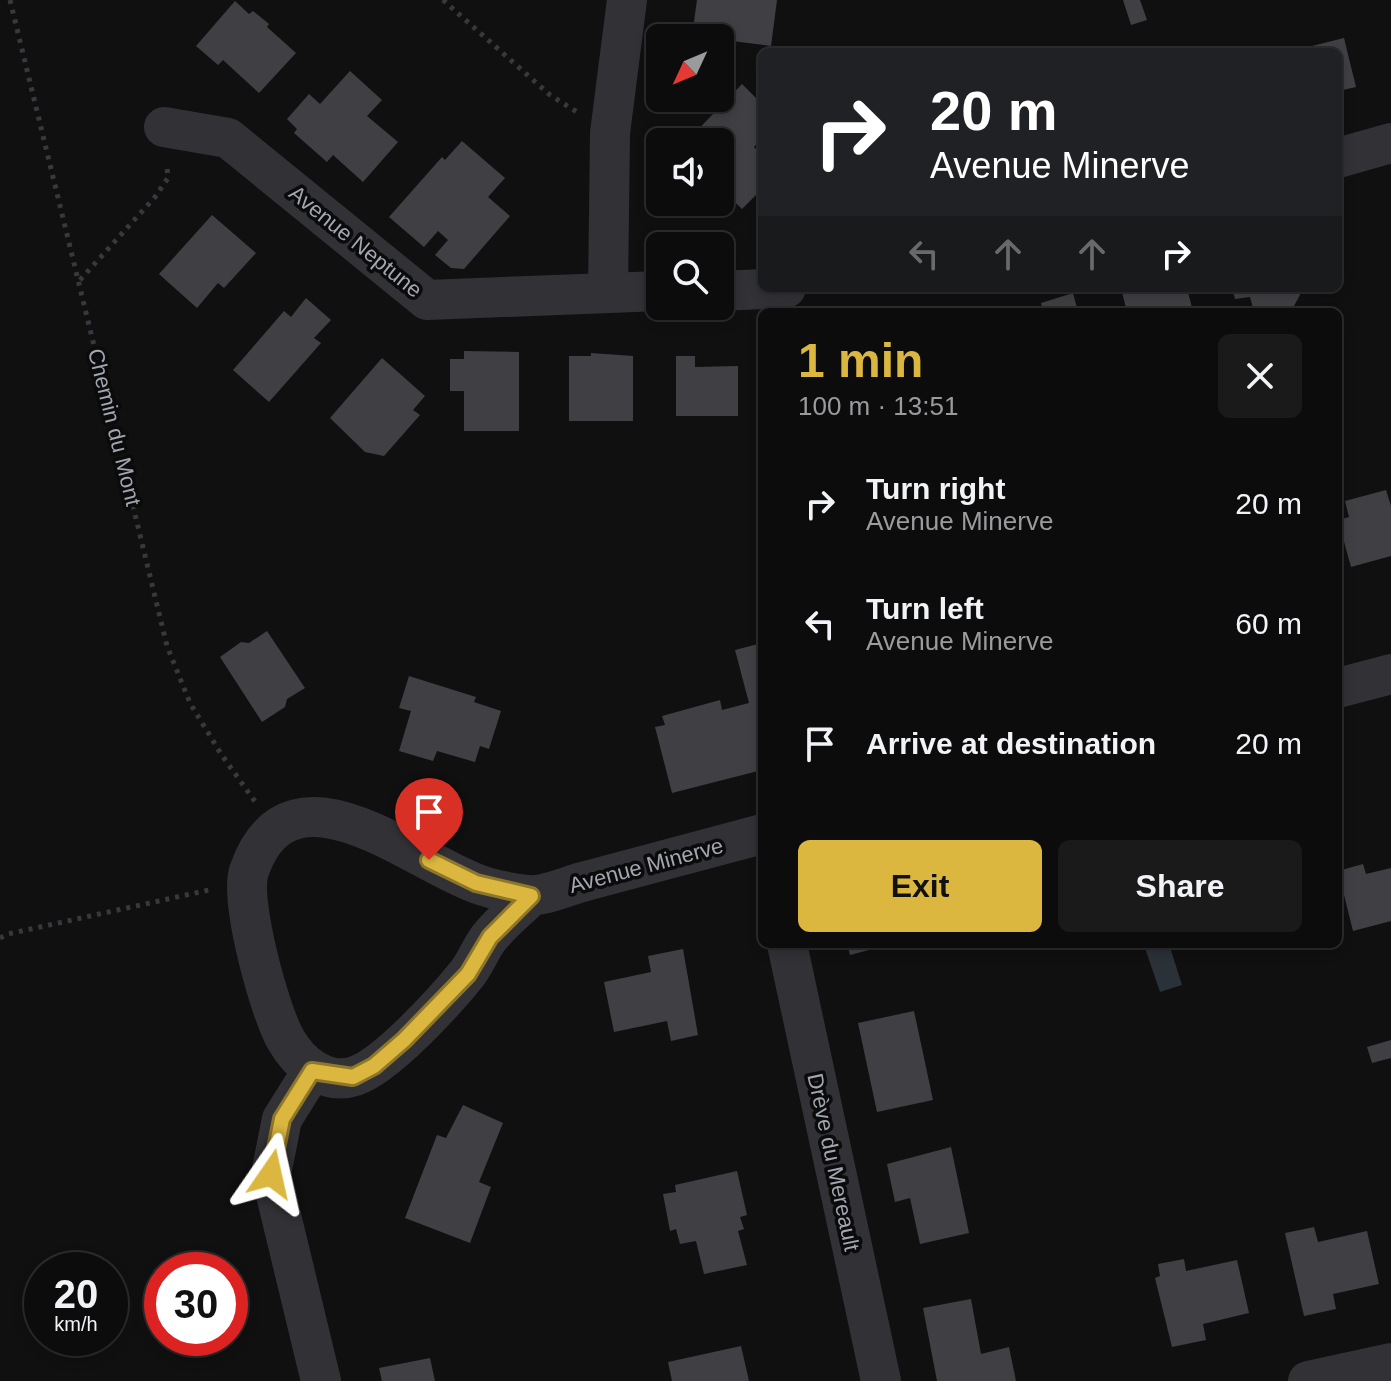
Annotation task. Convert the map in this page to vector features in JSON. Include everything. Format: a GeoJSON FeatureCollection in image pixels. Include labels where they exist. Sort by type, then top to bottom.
{"type":"FeatureCollection","features":[{"type":"Feature","properties":{"kind":"street"},"geometry":{"type":"LineString","coordinates":[[608,292],[610,133],[627,0]]}},
{"type":"Feature","properties":{"kind":"street","name":"Avenue Neptune"},"geometry":{"type":"LineString","coordinates":[[164,127],[228,138],[427,300],[646,291]]}},
{"type":"Feature","properties":{"kind":"street"},"geometry":{"type":"LineString","coordinates":[[1342,157],[1391,143]]}},
{"type":"Feature","properties":{"kind":"street"},"geometry":{"type":"LineString","coordinates":[[734,290],[758,289]]}},
{"type":"Feature","properties":{"kind":"street"},"geometry":{"type":"LineString","coordinates":[[1342,687],[1391,674]]}},
{"type":"Feature","properties":{"kind":"street","name":"Avenue Minerve"},"geometry":{"type":"LineString","coordinates":[[276,829],[300,818],[331,817],[359,825],[476,883],[531,896],[758,835]]}},
{"type":"Feature","properties":{"kind":"street"},"geometry":{"type":"LineString","coordinates":[[276,829],[261,845],[245,882],[247,911],[280,1030],[294,1054],[312,1071],[282,1119],[271,1174],[321,1381]]}},
{"type":"Feature","properties":{"kind":"street","name":"Avenue Minerve"},"geometry":{"type":"LineString","coordinates":[[312,1071],[353,1077],[374,1066],[404,1040],[468,974],[490,937],[531,896]]}},
{"type":"Feature","properties":{"kind":"street","name":"Drève du Mereault"},"geometry":{"type":"LineString","coordinates":[[788,948],[881,1381]]}},
{"type":"Feature","properties":{"kind":"street"},"geometry":{"type":"LineString","coordinates":[[1308,1381],[1391,1363]]}},
{"type":"Feature","properties":{"kind":"path","name":"Chemin du Mont"},"geometry":{"type":"LineString","coordinates":[[10,0],[167,646],[190,703],[221,754],[276,829]]}},
{"type":"Feature","properties":{"kind":"path"},"geometry":{"type":"LineString","coordinates":[[443,0],[550,95],[610,133]]}},
{"type":"Feature","properties":{"kind":"path"},"geometry":{"type":"LineString","coordinates":[[79,280],[155,197],[168,178],[164,127]]}},
{"type":"Feature","properties":{"kind":"path"},"geometry":{"type":"LineString","coordinates":[[0,938],[245,882]]}},
{"type":"Feature","properties":{"kind":"shaded area"},"geometry":{"type":"Polygon","coordinates":[[[1145,948],[1170,948],[1182,985],[1160,992],[1145,948]]]}},
{"type":"Feature","properties":{"kind":"building"},"geometry":{"type":"Polygon","coordinates":[[[697,0],[777,0],[771,46],[734,41],[734,24],[694,24],[697,0]]]}},
{"type":"Feature","properties":{"kind":"building"},"geometry":{"type":"Polygon","coordinates":[[[1123,0],[1140,0],[1147,20],[1131,25],[1123,0]]]}},
{"type":"Feature","properties":{"kind":"building"},"geometry":{"type":"Polygon","coordinates":[[[235,1],[249,14],[253,11],[269,24],[267,27],[296,53],[259,93],[223,60],[218,65],[196,46],[235,1]]]}},
{"type":"Feature","properties":{"kind":"building"},"geometry":{"type":"Polygon","coordinates":[[[1344,38],[1356,87],[1342,90],[1342,48],[1304,48],[1344,38]]]}},
{"type":"Feature","properties":{"kind":"building"},"geometry":{"type":"Polygon","coordinates":[[[350,71],[382,100],[367,116],[398,142],[363,182],[333,155],[327,162],[294,133],[297,129],[287,119],[309,94],[320,104],[350,71]]]}},
{"type":"Feature","properties":{"kind":"building"},"geometry":{"type":"Polygon","coordinates":[[[742,84],[758,100],[758,142],[754,147],[758,151],[758,193],[742,209],[734,201],[734,128],[700,128],[715,112],[734,112],[734,92],[742,84]]]}},
{"type":"Feature","properties":{"kind":"building"},"geometry":{"type":"Polygon","coordinates":[[[462,141],[505,178],[488,197],[510,216],[464,269],[451,268],[435,255],[448,240],[438,231],[424,247],[389,217],[442,157],[445,160],[462,141]]]}},
{"type":"Feature","properties":{"kind":"building"},"geometry":{"type":"Polygon","coordinates":[[[212,215],[256,253],[224,288],[218,283],[197,308],[159,274],[212,215]]]}},
{"type":"Feature","properties":{"kind":"building"},"geometry":{"type":"Polygon","coordinates":[[[1122,292],[1188,292],[1192,308],[1126,308],[1122,292]]]}},
{"type":"Feature","properties":{"kind":"building"},"geometry":{"type":"Polygon","coordinates":[[[1233,292],[1299,292],[1300,295],[1295,308],[1253,308],[1250,297],[1235,299],[1233,292]]]}},
{"type":"Feature","properties":{"kind":"building"},"geometry":{"type":"Polygon","coordinates":[[[1073,293],[1077,308],[1042,308],[1041,303],[1073,293]]]}},
{"type":"Feature","properties":{"kind":"building"},"geometry":{"type":"Polygon","coordinates":[[[306,298],[331,320],[314,338],[321,343],[269,402],[233,370],[284,311],[291,317],[306,298]]]}},
{"type":"Feature","properties":{"kind":"building"},"geometry":{"type":"Polygon","coordinates":[[[464,351],[519,352],[519,431],[464,431],[464,391],[450,391],[450,359],[464,359],[464,351]]]}},
{"type":"Feature","properties":{"kind":"building"},"geometry":{"type":"Polygon","coordinates":[[[591,353],[633,356],[633,421],[569,421],[569,356],[591,356],[591,353]]]}},
{"type":"Feature","properties":{"kind":"building"},"geometry":{"type":"Polygon","coordinates":[[[676,356],[695,356],[695,367],[738,366],[738,416],[676,416],[676,356]]]}},
{"type":"Feature","properties":{"kind":"building"},"geometry":{"type":"Polygon","coordinates":[[[382,358],[425,396],[413,410],[420,415],[384,456],[365,452],[330,418],[382,358]]]}},
{"type":"Feature","properties":{"kind":"building"},"geometry":{"type":"Polygon","coordinates":[[[1386,490],[1391,506],[1391,556],[1351,567],[1342,534],[1342,519],[1349,517],[1345,501],[1386,490]]]}},
{"type":"Feature","properties":{"kind":"building"},"geometry":{"type":"Polygon","coordinates":[[[267,631],[305,688],[287,699],[285,707],[262,722],[220,657],[241,642],[249,643],[267,631]]]}},
{"type":"Feature","properties":{"kind":"building"},"geometry":{"type":"Polygon","coordinates":[[[758,644],[758,771],[672,793],[655,727],[665,725],[662,716],[720,700],[722,710],[749,703],[735,650],[758,644]]]}},
{"type":"Feature","properties":{"kind":"building"},"geometry":{"type":"Polygon","coordinates":[[[409,676],[476,697],[474,702],[501,711],[489,749],[480,746],[475,762],[437,751],[433,761],[399,751],[411,711],[399,708],[409,676]]]}},
{"type":"Feature","properties":{"kind":"building"},"geometry":{"type":"Polygon","coordinates":[[[1363,864],[1366,874],[1391,868],[1391,921],[1353,931],[1342,887],[1342,870],[1363,864]]]}},
{"type":"Feature","properties":{"kind":"building"},"geometry":{"type":"Polygon","coordinates":[[[848,948],[877,948],[850,955],[848,948]]]}},
{"type":"Feature","properties":{"kind":"building"},"geometry":{"type":"Polygon","coordinates":[[[683,949],[698,1035],[671,1041],[667,1021],[614,1032],[604,982],[651,972],[648,956],[683,949]]]}},
{"type":"Feature","properties":{"kind":"building"},"geometry":{"type":"Polygon","coordinates":[[[914,1011],[933,1100],[877,1112],[858,1023],[914,1011]]]}},
{"type":"Feature","properties":{"kind":"building"},"geometry":{"type":"Polygon","coordinates":[[[1391,1040],[1391,1058],[1372,1063],[1367,1047],[1391,1040]]]}},
{"type":"Feature","properties":{"kind":"building"},"geometry":{"type":"Polygon","coordinates":[[[463,1105],[503,1123],[479,1182],[491,1187],[470,1243],[405,1218],[437,1135],[446,1138],[463,1105]]]}},
{"type":"Feature","properties":{"kind":"building"},"geometry":{"type":"Polygon","coordinates":[[[951,1147],[969,1233],[920,1244],[910,1198],[895,1202],[887,1164],[951,1147]]]}},
{"type":"Feature","properties":{"kind":"building"},"geometry":{"type":"Polygon","coordinates":[[[737,1171],[747,1215],[740,1217],[744,1229],[738,1231],[747,1265],[704,1274],[696,1241],[680,1244],[676,1229],[670,1231],[663,1194],[676,1192],[675,1185],[737,1171]]]}},
{"type":"Feature","properties":{"kind":"building"},"geometry":{"type":"Polygon","coordinates":[[[1314,1227],[1318,1242],[1367,1231],[1379,1284],[1333,1294],[1336,1309],[1304,1316],[1285,1233],[1314,1227]]]}},
{"type":"Feature","properties":{"kind":"building"},"geometry":{"type":"Polygon","coordinates":[[[1184,1259],[1186,1271],[1237,1260],[1249,1313],[1203,1324],[1206,1340],[1172,1347],[1155,1278],[1160,1276],[1158,1264],[1184,1259]]]}},
{"type":"Feature","properties":{"kind":"building"},"geometry":{"type":"Polygon","coordinates":[[[971,1299],[981,1354],[1009,1347],[1016,1381],[937,1381],[923,1308],[971,1299]]]}},
{"type":"Feature","properties":{"kind":"building"},"geometry":{"type":"Polygon","coordinates":[[[741,1346],[749,1381],[672,1381],[668,1362],[741,1346]]]}},
{"type":"Feature","properties":{"kind":"building"},"geometry":{"type":"Polygon","coordinates":[[[430,1358],[435,1381],[382,1381],[379,1368],[430,1358]]]}},
{"type":"Feature","properties":{"kind":"route"},"geometry":{"type":"LineString","coordinates":[[271,1174],[282,1119],[312,1071],[353,1077],[374,1066],[404,1040],[468,974],[490,937],[531,896],[476,883],[429,860]]}}]}
